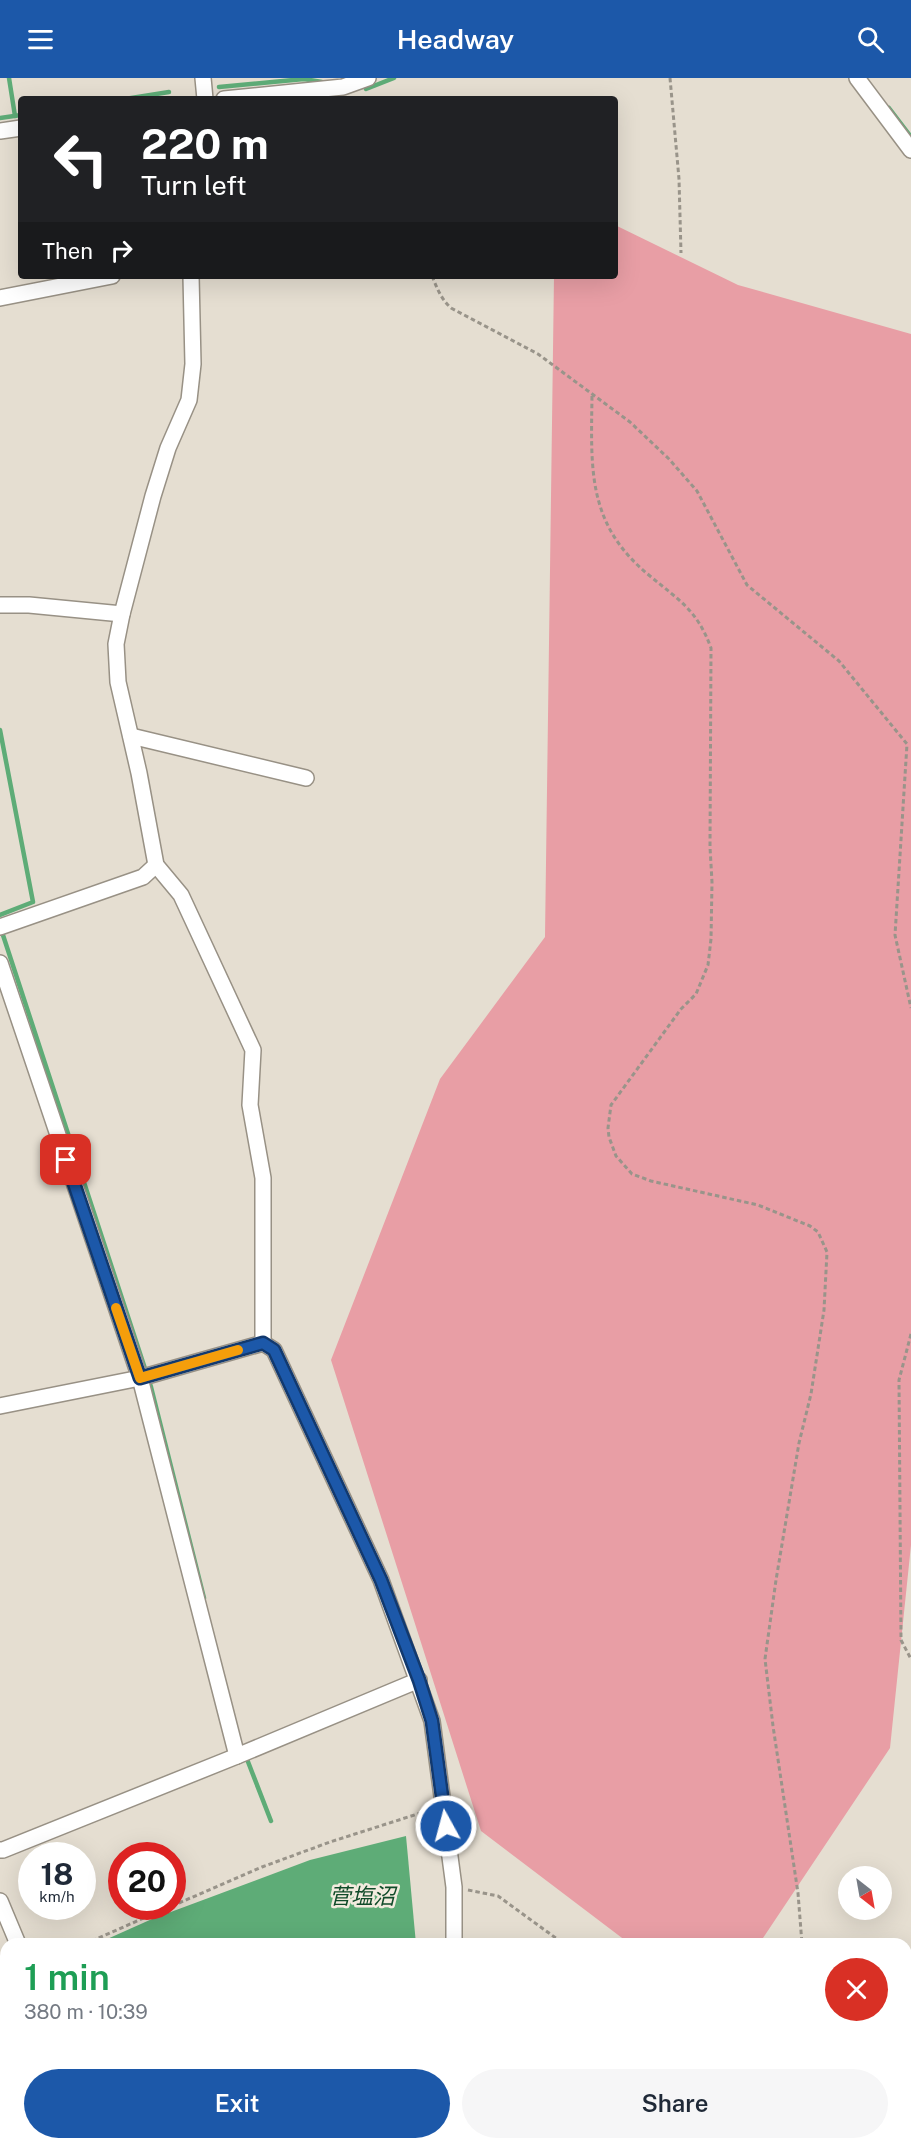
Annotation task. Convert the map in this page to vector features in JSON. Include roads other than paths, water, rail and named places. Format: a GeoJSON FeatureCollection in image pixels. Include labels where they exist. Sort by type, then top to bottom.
{"type":"FeatureCollection","features":[{"type":"Feature","properties":{"kind":"street"},"geometry":{"type":"LineString","coordinates":[[203,78],[205,96]]}},
{"type":"Feature","properties":{"kind":"street"},"geometry":{"type":"LineString","coordinates":[[273,96],[343,87],[368,78]]}},
{"type":"Feature","properties":{"kind":"street"},"geometry":{"type":"LineString","coordinates":[[857,78],[911,150]]}},
{"type":"Feature","properties":{"kind":"street"},"geometry":{"type":"LineString","coordinates":[[0,131],[18,128]]}},
{"type":"Feature","properties":{"kind":"street"},"geometry":{"type":"LineString","coordinates":[[0,297],[96,279]]}},
{"type":"Feature","properties":{"kind":"street"},"geometry":{"type":"LineString","coordinates":[[191,279],[193,364],[189,400],[168,448],[122,614],[116,644],[118,682],[156,865],[181,895],[253,1050],[250,1105],[263,1178],[263,1343]]}},
{"type":"Feature","properties":{"kind":"street"},"geometry":{"type":"LineString","coordinates":[[0,605],[29,605],[122,614]]}},
{"type":"Feature","properties":{"kind":"street"},"geometry":{"type":"LineString","coordinates":[[131,736],[306,778]]}},
{"type":"Feature","properties":{"kind":"street"},"geometry":{"type":"LineString","coordinates":[[0,927],[143,877],[156,865]]}},
{"type":"Feature","properties":{"kind":"street"},"geometry":{"type":"LineString","coordinates":[[0,963],[140,1378],[237,1756]]}},
{"type":"Feature","properties":{"kind":"street"},"geometry":{"type":"LineString","coordinates":[[0,1406],[140,1378],[263,1343],[274,1350],[376,1569],[419,1680],[432,1721],[454,1887],[454,1938]]}},
{"type":"Feature","properties":{"kind":"street"},"geometry":{"type":"LineString","coordinates":[[0,1850],[237,1756],[419,1680]]}},
{"type":"Feature","properties":{"kind":"street"},"geometry":{"type":"LineString","coordinates":[[0,1901],[15,1938]]}},
{"type":"Feature","properties":{"kind":"water","name":"菅塩沼"},"geometry":{"type":"Polygon","coordinates":[[[406,1836],[415,1938],[109,1938],[150,1920],[186,1920],[186,1906],[310,1860],[406,1836]]]}},
{"type":"Feature","properties":{"kind":"waterway"},"geometry":{"type":"LineString","coordinates":[[9,78],[15,116]]}},
{"type":"Feature","properties":{"kind":"waterway"},"geometry":{"type":"LineString","coordinates":[[366,89],[394,78]]}},
{"type":"Feature","properties":{"kind":"waterway"},"geometry":{"type":"LineString","coordinates":[[219,87],[304,79],[322,82]]}},
{"type":"Feature","properties":{"kind":"waterway"},"geometry":{"type":"LineString","coordinates":[[144,96],[169,92]]}},
{"type":"Feature","properties":{"kind":"waterway"},"geometry":{"type":"LineString","coordinates":[[889,108],[911,137]]}},
{"type":"Feature","properties":{"kind":"waterway"},"geometry":{"type":"LineString","coordinates":[[0,118],[18,115]]}},
{"type":"Feature","properties":{"kind":"waterway"},"geometry":{"type":"LineString","coordinates":[[0,730],[33,902],[0,915]]}},
{"type":"Feature","properties":{"kind":"waterway"},"geometry":{"type":"LineString","coordinates":[[1,929],[151,1387],[204,1598]]}},
{"type":"Feature","properties":{"kind":"waterway"},"geometry":{"type":"LineString","coordinates":[[245,1754],[271,1821]]}}]}
